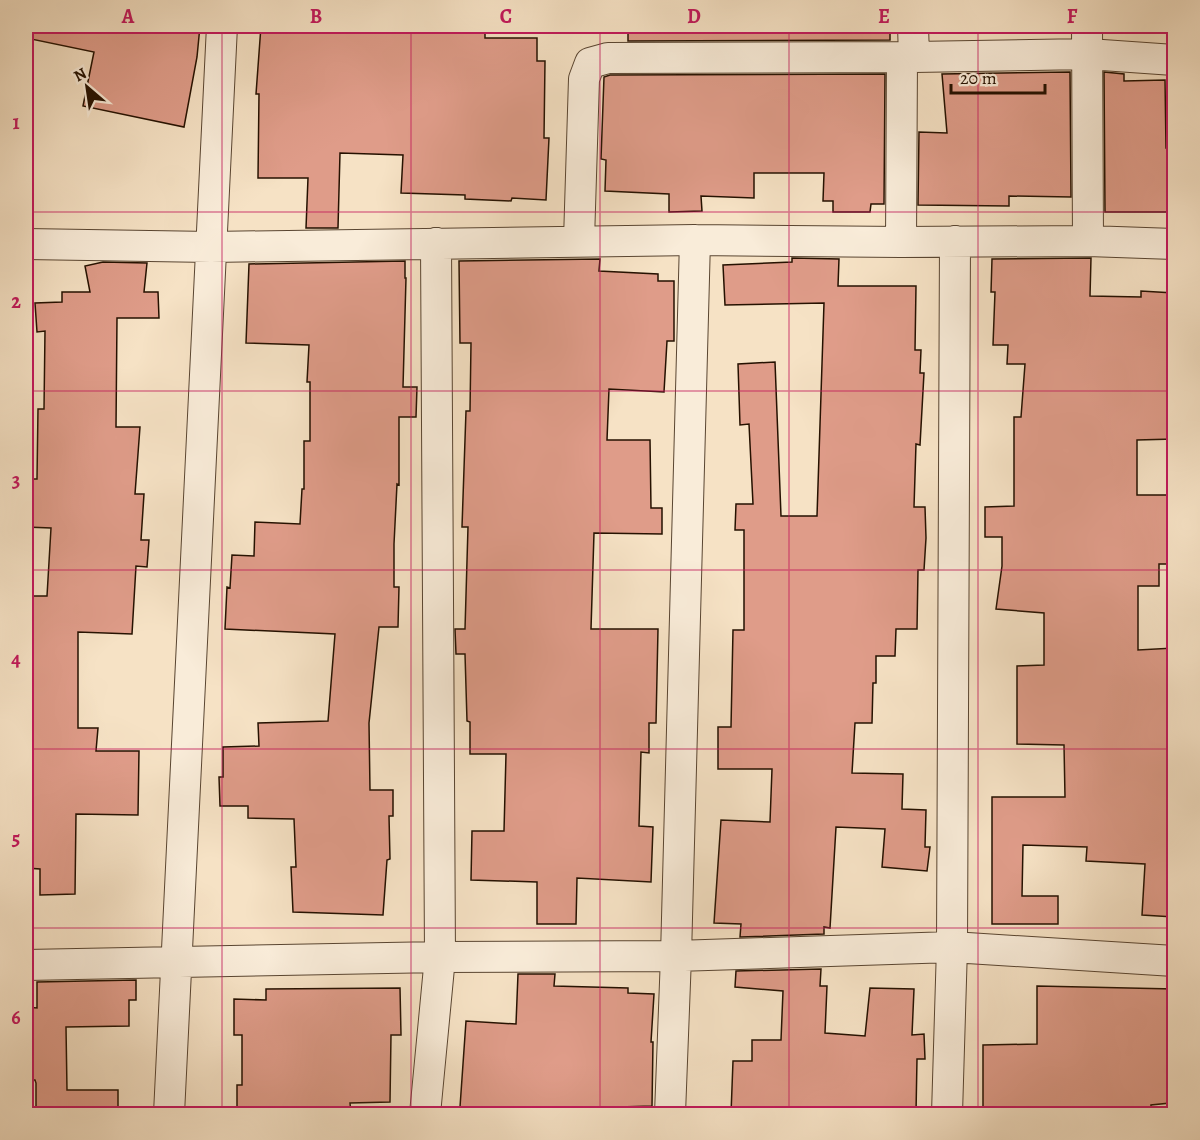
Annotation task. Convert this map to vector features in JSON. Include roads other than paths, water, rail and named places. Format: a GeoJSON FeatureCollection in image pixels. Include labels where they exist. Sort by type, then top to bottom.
{"type":"FeatureCollection","features":[{"type":"Feature","properties":{"kind":"street"},"geometry":{"type":"LineString","coordinates":[[169,1114],[222,26]]}},
{"type":"Feature","properties":{"kind":"street"},"geometry":{"type":"LineString","coordinates":[[901,242],[908,57],[913,26]]}},
{"type":"Feature","properties":{"kind":"street"},"geometry":{"type":"LineString","coordinates":[[1088,40],[1088,241]]}},
{"type":"Feature","properties":{"kind":"street"},"geometry":{"type":"LineString","coordinates":[[579,240],[584,79],[590,63],[608,58],[908,57],[1088,40],[1174,60]]}},
{"type":"Feature","properties":{"kind":"street"},"geometry":{"type":"LineString","coordinates":[[26,244],[211,247],[579,240],[1088,241],[1174,244]]}},
{"type":"Feature","properties":{"kind":"street"},"geometry":{"type":"LineString","coordinates":[[670,1114],[695,240]]}},
{"type":"Feature","properties":{"kind":"street"},"geometry":{"type":"LineString","coordinates":[[947,1114],[952,947],[955,241]]}},
{"type":"Feature","properties":{"kind":"street"},"geometry":{"type":"LineString","coordinates":[[425,1114],[440,957],[436,243]]}},
{"type":"Feature","properties":{"kind":"street"},"geometry":{"type":"LineString","coordinates":[[26,965],[440,957],[676,956],[952,947],[1174,961]]}}]}
